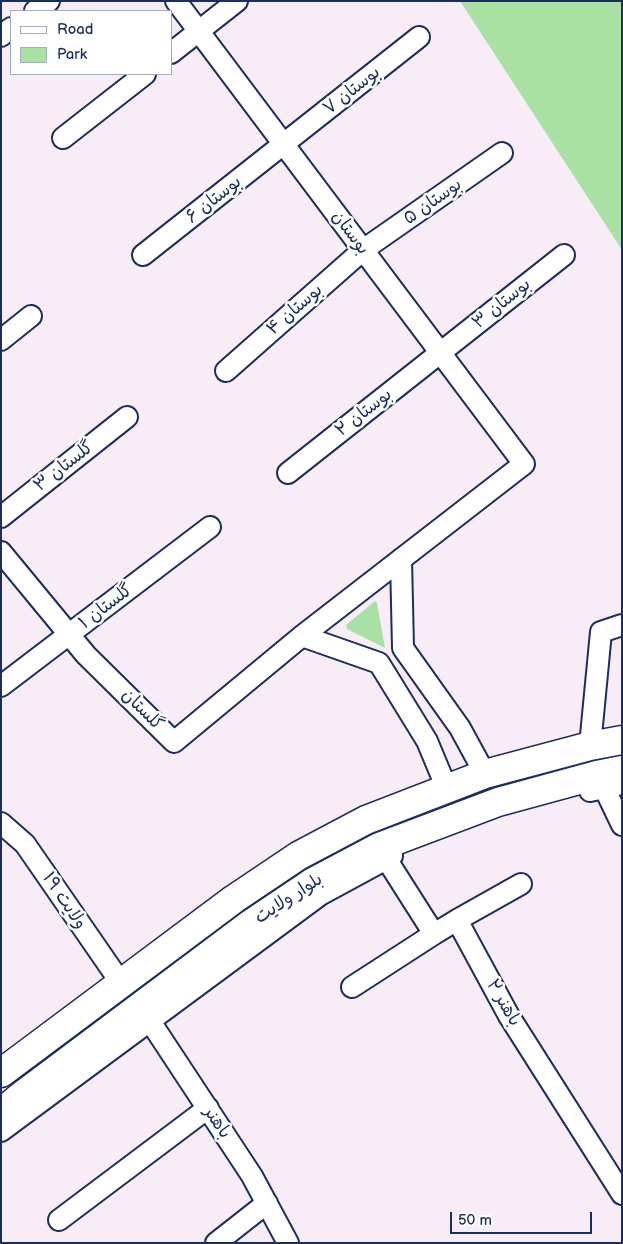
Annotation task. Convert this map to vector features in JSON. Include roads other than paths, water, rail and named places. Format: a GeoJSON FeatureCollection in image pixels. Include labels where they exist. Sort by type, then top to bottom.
{"type":"FeatureCollection","features":[{"type":"Feature","properties":{"kind":"main road","name":"بلوار ولایت"},"geometry":{"type":"LineString","coordinates":[[1,1073],[234,898],[298,856],[366,820],[485,774],[590,746],[622,740]]}},
{"type":"Feature","properties":{"kind":"main road"},"geometry":{"type":"LineString","coordinates":[[485,774],[498,802]]}},
{"type":"Feature","properties":{"kind":"main road","name":"بلوار ولایت"},"geometry":{"type":"LineString","coordinates":[[1,1113],[20,1097],[145,1013],[252,923],[313,882],[498,802],[611,779]]}},
{"type":"Feature","properties":{"kind":"street"},"geometry":{"type":"LineString","coordinates":[[36,10],[49,1]]}},
{"type":"Feature","properties":{"kind":"street","name":"بوستان"},"geometry":{"type":"LineString","coordinates":[[176,1],[524,464],[401,559]]}},
{"type":"Feature","properties":{"kind":"street"},"geometry":{"type":"LineString","coordinates":[[172,52],[236,1]]}},
{"type":"Feature","properties":{"kind":"street","name":"بوستان ۷"},"geometry":{"type":"LineString","coordinates":[[284,144],[419,37]]}},
{"type":"Feature","properties":{"kind":"street"},"geometry":{"type":"LineString","coordinates":[[63,138],[144,75]]}},
{"type":"Feature","properties":{"kind":"street","name":"بوستان ۶"},"geometry":{"type":"LineString","coordinates":[[144,255],[284,144]]}},
{"type":"Feature","properties":{"kind":"street","name":"بوستان ۵"},"geometry":{"type":"LineString","coordinates":[[363,250],[502,153]]}},
{"type":"Feature","properties":{"kind":"street","name":"بوستان ۴"},"geometry":{"type":"LineString","coordinates":[[226,370],[363,250]]}},
{"type":"Feature","properties":{"kind":"street","name":"بوستان ۳"},"geometry":{"type":"LineString","coordinates":[[440,354],[564,255]]}},
{"type":"Feature","properties":{"kind":"street"},"geometry":{"type":"LineString","coordinates":[[1,340],[32,316]]}},
{"type":"Feature","properties":{"kind":"street","name":"بوستان ۲"},"geometry":{"type":"LineString","coordinates":[[288,473],[440,354]]}},
{"type":"Feature","properties":{"kind":"street","name":"گلستان ۳"},"geometry":{"type":"LineString","coordinates":[[1,517],[127,418]]}},
{"type":"Feature","properties":{"kind":"street","name":"گلستان ۱"},"geometry":{"type":"LineString","coordinates":[[1,686],[210,527]]}},
{"type":"Feature","properties":{"kind":"street","name":"گلستان"},"geometry":{"type":"LineString","coordinates":[[1,552],[86,656],[174,742],[302,636]]}},
{"type":"Feature","properties":{"kind":"street"},"geometry":{"type":"LineString","coordinates":[[302,636],[401,559]]}},
{"type":"Feature","properties":{"kind":"street"},"geometry":{"type":"LineString","coordinates":[[401,559],[403,648],[460,728],[485,774]]}},
{"type":"Feature","properties":{"kind":"street"},"geometry":{"type":"LineString","coordinates":[[590,746],[601,632],[622,626]]}},
{"type":"Feature","properties":{"kind":"street"},"geometry":{"type":"LineString","coordinates":[[302,636],[379,663],[427,741],[447,789]]}},
{"type":"Feature","properties":{"kind":"street"},"geometry":{"type":"LineString","coordinates":[[379,663],[403,648]]}},
{"type":"Feature","properties":{"kind":"street"},"geometry":{"type":"LineString","coordinates":[[434,934],[382,853],[611,779],[622,825]]}},
{"type":"Feature","properties":{"kind":"street","name":"ولایت ۱۹"},"geometry":{"type":"LineString","coordinates":[[1,823],[25,844],[121,983]]}},
{"type":"Feature","properties":{"kind":"street"},"geometry":{"type":"LineString","coordinates":[[352,987],[456,920],[521,884]]}},
{"type":"Feature","properties":{"kind":"street","name":"باهنر ۲"},"geometry":{"type":"LineString","coordinates":[[456,920],[509,1016],[622,1194]]}},
{"type":"Feature","properties":{"kind":"street"},"geometry":{"type":"LineString","coordinates":[[1,1131],[145,1013]]}},
{"type":"Feature","properties":{"kind":"street","name":"باهنر"},"geometry":{"type":"LineString","coordinates":[[145,1013],[252,1176],[288,1243]]}},
{"type":"Feature","properties":{"kind":"street"},"geometry":{"type":"LineString","coordinates":[[59,1220],[208,1108]]}},
{"type":"Feature","properties":{"kind":"street"},"geometry":{"type":"LineString","coordinates":[[216,1243],[267,1203]]}}]}
